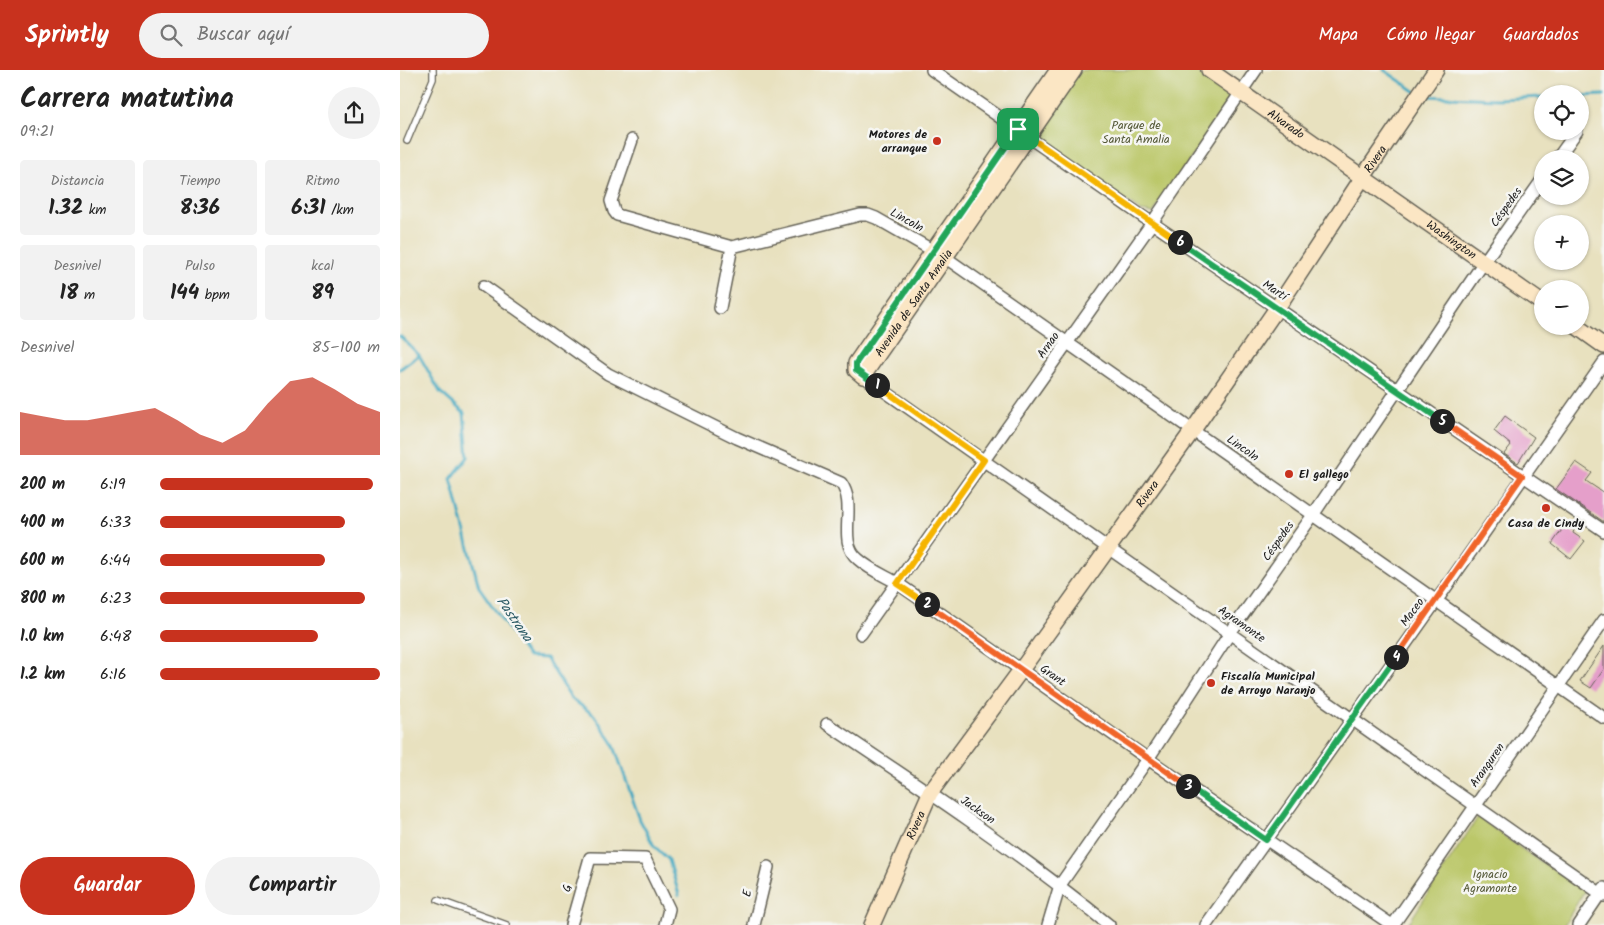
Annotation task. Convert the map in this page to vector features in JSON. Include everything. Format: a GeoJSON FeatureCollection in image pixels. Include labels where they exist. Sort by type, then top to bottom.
{"type":"FeatureCollection","features":[{"type":"Feature","properties":{"kind":"street","name":"Martí"},"geometry":{"type":"LineString","coordinates":[[932,70],[1604,532]]}},
{"type":"Feature","properties":{"kind":"street","name":"Avenida de Santa Amalia"},"geometry":{"type":"LineString","coordinates":[[864,376],[856,370],[856,363],[940,254],[1023,132],[1058,70]]}},
{"type":"Feature","properties":{"kind":"street","name":"Avenida de Santa Amalia"},"geometry":{"type":"LineString","coordinates":[[1023,132],[1074,70]]}},
{"type":"Feature","properties":{"kind":"street","name":"Alvarado"},"geometry":{"type":"LineString","coordinates":[[1209,70],[1362,177]]}},
{"type":"Feature","properties":{"kind":"street","name":"Arnao"},"geometry":{"type":"LineString","coordinates":[[861,634],[1152,223],[1256,70]]}},
{"type":"Feature","properties":{"kind":"street","name":"Rivera"},"geometry":{"type":"LineString","coordinates":[[872,925],[930,794],[1022,670],[1194,430],[1277,308],[1362,177],[1436,70]]}},
{"type":"Feature","properties":{"kind":"street"},"geometry":{"type":"LineString","coordinates":[[632,140],[612,201],[614,211],[617,215],[732,247],[720,308]]}},
{"type":"Feature","properties":{"kind":"street","name":"Washington"},"geometry":{"type":"LineString","coordinates":[[1362,177],[1534,296]]}},
{"type":"Feature","properties":{"kind":"street","name":"Céspedes"},"geometry":{"type":"LineString","coordinates":[[1048,925],[1060,885],[1148,759],[1230,633],[1534,191]]}},
{"type":"Feature","properties":{"kind":"street","name":"Lincoln"},"geometry":{"type":"LineString","coordinates":[[732,247],[860,215],[876,218],[940,254],[1604,718]]}},
{"type":"Feature","properties":{"kind":"street","name":"Grant"},"geometry":{"type":"LineString","coordinates":[[484,286],[608,374],[737,438],[841,482],[846,490],[849,501],[848,542],[851,551],[857,559],[897,584],[1148,759],[1392,925]]}},
{"type":"Feature","properties":{"kind":"street"},"geometry":{"type":"LineString","coordinates":[[1589,335],[1604,346]]}},
{"type":"Feature","properties":{"kind":"street","name":"Maceo"},"geometry":{"type":"LineString","coordinates":[[1206,925],[1604,362]]}},
{"type":"Feature","properties":{"kind":"street","name":"Agramonte"},"geometry":{"type":"LineString","coordinates":[[864,376],[1109,549],[1603,892]]}},
{"type":"Feature","properties":{"kind":"street","name":"Aranguren"},"geometry":{"type":"LineString","coordinates":[[1392,925],[1604,620]]}},
{"type":"Feature","properties":{"kind":"street","name":"Jackson"},"geometry":{"type":"LineString","coordinates":[[827,724],[1060,885],[1109,925]]}},
{"type":"Feature","properties":{"kind":"street","name":"G"},"geometry":{"type":"LineString","coordinates":[[571,925],[590,858],[645,858],[669,908],[665,925]]}},
{"type":"Feature","properties":{"kind":"street","name":"E"},"geometry":{"type":"LineString","coordinates":[[754,925],[768,867]]}},
{"type":"Feature","properties":{"kind":"street"},"geometry":{"type":"LineString","coordinates":[[1579,925],[1603,892]]}},
{"type":"Feature","properties":{"kind":"lane"},"geometry":{"type":"LineString","coordinates":[[407,140],[433,79],[433,70]]}},
{"type":"Feature","properties":{"kind":"lane"},"geometry":{"type":"LineString","coordinates":[[438,900],[507,925]]}},
{"type":"Feature","properties":{"kind":"green space","name":"Parque de Santa Amalia"},"geometry":{"type":"Polygon","coordinates":[[[1081,70],[1194,70],[1225,91],[1229,97],[1228,105],[1153,213],[1141,211],[1042,144],[1039,135],[1040,129],[1081,70]]]}},
{"type":"Feature","properties":{"kind":"green space","name":"Ignacio Agramonte"},"geometry":{"type":"Polygon","coordinates":[[[1478,817],[1526,852],[1585,890],[1564,925],[1408,924],[1478,817]]]}},
{"type":"Feature","properties":{"kind":"building"},"geometry":{"type":"Polygon","coordinates":[[[1505,416],[1534,437],[1518,463],[1504,454],[1511,445],[1494,431],[1505,416]]]}},
{"type":"Feature","properties":{"kind":"building"},"geometry":{"type":"Polygon","coordinates":[[[1576,462],[1592,473],[1586,481],[1604,493],[1604,522],[1556,489],[1576,462]]]}},
{"type":"Feature","properties":{"kind":"building"},"geometry":{"type":"Polygon","coordinates":[[[1566,524],[1574,530],[1573,533],[1585,541],[1571,559],[1552,544],[1566,524]]]}},
{"type":"Feature","properties":{"kind":"building"},"geometry":{"type":"Polygon","coordinates":[[[1604,646],[1604,669],[1591,688],[1580,681],[1604,646]]]}},
{"type":"Feature","properties":{"kind":"waterway"},"geometry":{"type":"LineString","coordinates":[[1384,70],[1416,92]]}},
{"type":"Feature","properties":{"kind":"waterway"},"geometry":{"type":"LineString","coordinates":[[1589,96],[1604,95]]}},
{"type":"Feature","properties":{"kind":"waterway"},"geometry":{"type":"LineString","coordinates":[[1423,96],[1497,99],[1534,97]]}},
{"type":"Feature","properties":{"kind":"waterway","name":"Pastrana"},"geometry":{"type":"LineString","coordinates":[[400,336],[419,355],[440,392],[464,413],[468,457],[451,479],[479,587],[528,657],[546,658],[572,699],[594,715],[613,743],[640,820],[654,846],[669,860],[679,895]]}},
{"type":"Feature","properties":{"kind":"waterway","name":"Pastrana"},"geometry":{"type":"LineString","coordinates":[[400,369],[419,355]]}},
{"type":"Feature","properties":{"kind":"place","name":"Motores de arranque"},"geometry":{"type":"Point","coordinates":[937,141]}},
{"type":"Feature","properties":{"kind":"place","name":"El gallego"},"geometry":{"type":"Point","coordinates":[1289,474]}},
{"type":"Feature","properties":{"kind":"place","name":"Casa de Cindy"},"geometry":{"type":"Point","coordinates":[1546,508]}},
{"type":"Feature","properties":{"kind":"place","name":"Fiscalía Municipal de Arroyo Naranjo"},"geometry":{"type":"Point","coordinates":[1211,683]}},
{"type":"Feature","properties":{"kind":"route"},"geometry":{"type":"LineString","coordinates":[[1018,129],[1522,476],[1437,600],[1266,840],[897,584],[984,460],[864,376],[854,367],[1018,129]]}}]}
